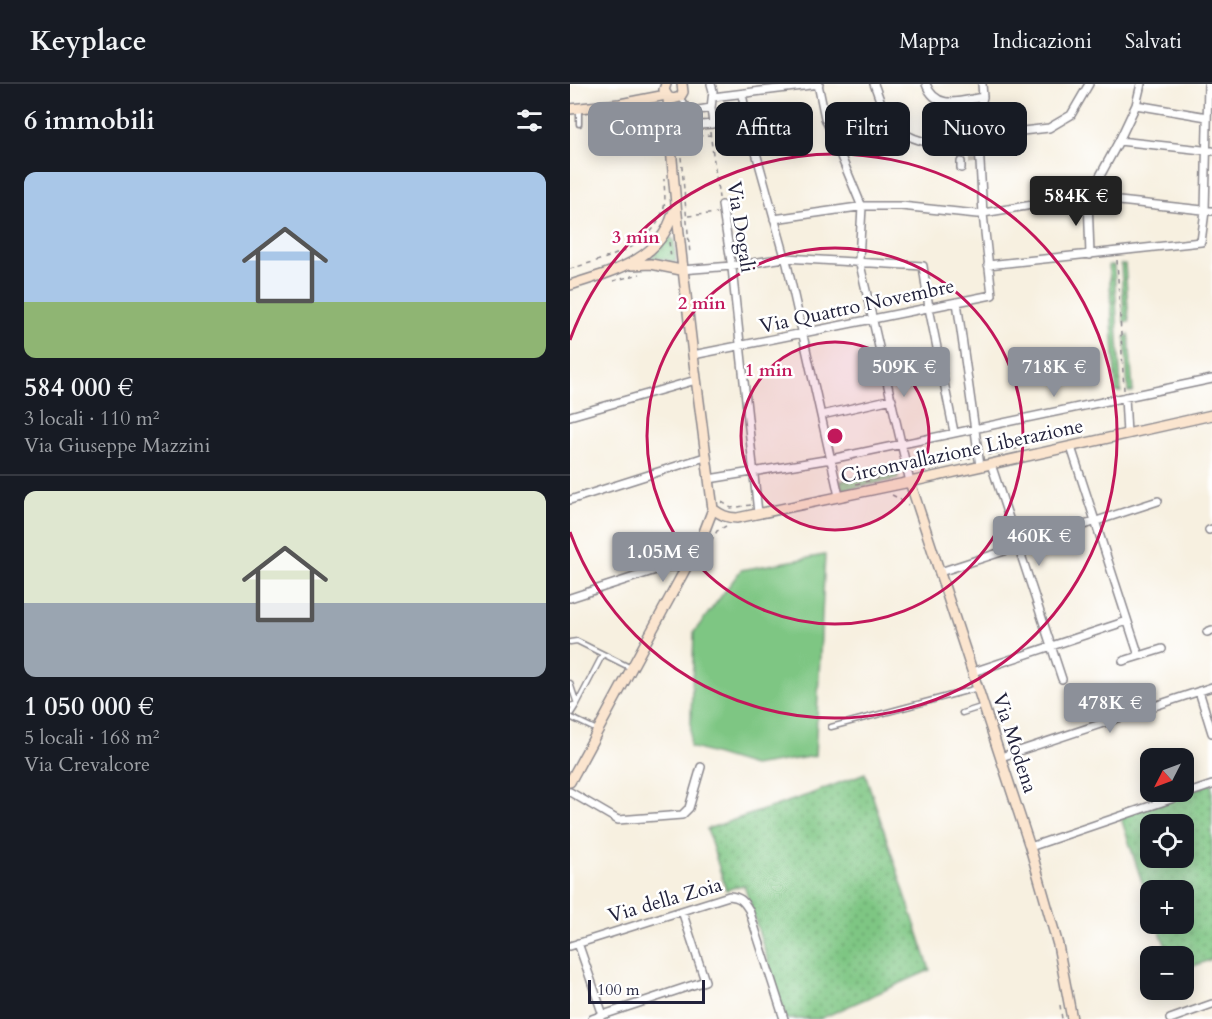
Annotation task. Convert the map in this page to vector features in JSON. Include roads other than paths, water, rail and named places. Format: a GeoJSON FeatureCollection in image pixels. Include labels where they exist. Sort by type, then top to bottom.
{"type":"FeatureCollection","features":[{"type":"Feature","properties":{"kind":"main road"},"geometry":{"type":"LineString","coordinates":[[574,109],[620,104],[669,91],[683,92],[682,84]]}},
{"type":"Feature","properties":{"kind":"main road"},"geometry":{"type":"LineString","coordinates":[[570,782],[716,511],[705,457],[693,355],[676,269],[678,238],[675,207],[675,149],[669,125],[669,91]]}},
{"type":"Feature","properties":{"kind":"main road"},"geometry":{"type":"LineString","coordinates":[[630,265],[663,236],[675,207]]}},
{"type":"Feature","properties":{"kind":"main road"},"geometry":{"type":"LineString","coordinates":[[663,236],[672,234],[678,238]]}},
{"type":"Feature","properties":{"kind":"main road"},"geometry":{"type":"LineString","coordinates":[[570,285],[630,265],[651,264],[676,269]]}},
{"type":"Feature","properties":{"kind":"main road","name":"Circonvallazione Liberazione"},"geometry":{"type":"LineString","coordinates":[[716,511],[729,518],[758,509],[839,492],[910,482],[980,462],[990,464],[1211,418]]}},
{"type":"Feature","properties":{"kind":"main road","name":"Via Modena"},"geometry":{"type":"LineString","coordinates":[[910,482],[1030,847],[1058,945],[1071,1018]]}},
{"type":"Feature","properties":{"kind":"street"},"geometry":{"type":"LineString","coordinates":[[703,125],[713,124],[711,84]]}},
{"type":"Feature","properties":{"kind":"street"},"geometry":{"type":"LineString","coordinates":[[713,97],[742,94],[764,88],[819,84],[825,118],[862,207],[859,261],[910,482]]}},
{"type":"Feature","properties":{"kind":"street"},"geometry":{"type":"LineString","coordinates":[[874,84],[886,116],[900,130],[922,141]]}},
{"type":"Feature","properties":{"kind":"street"},"geometry":{"type":"LineString","coordinates":[[926,84],[932,96],[938,101],[983,97]]}},
{"type":"Feature","properties":{"kind":"street"},"geometry":{"type":"LineString","coordinates":[[982,84],[982,102]]}},
{"type":"Feature","properties":{"kind":"street"},"geometry":{"type":"LineString","coordinates":[[1027,132],[1044,130],[1064,121],[1071,115],[1089,84]]}},
{"type":"Feature","properties":{"kind":"street"},"geometry":{"type":"LineString","coordinates":[[1090,255],[1088,198],[1136,105],[1141,84]]}},
{"type":"Feature","properties":{"kind":"street"},"geometry":{"type":"LineString","coordinates":[[978,156],[988,265],[1202,242],[1208,211],[1208,84]]}},
{"type":"Feature","properties":{"kind":"street"},"geometry":{"type":"LineString","coordinates":[[742,94],[759,175],[774,219],[804,334],[839,492]]}},
{"type":"Feature","properties":{"kind":"street"},"geometry":{"type":"LineString","coordinates":[[1136,105],[1207,117]]}},
{"type":"Feature","properties":{"kind":"street"},"geometry":{"type":"LineString","coordinates":[[703,109],[711,108]]}},
{"type":"Feature","properties":{"kind":"street"},"geometry":{"type":"LineString","coordinates":[[1119,141],[1209,151]]}},
{"type":"Feature","properties":{"kind":"street"},"geometry":{"type":"LineString","coordinates":[[774,219],[862,207],[901,206],[983,213],[1082,197],[1208,211]]}},
{"type":"Feature","properties":{"kind":"street","name":"Via Dogali"},"geometry":{"type":"LineString","coordinates":[[723,209],[732,266],[758,509]]}},
{"type":"Feature","properties":{"kind":"street"},"geometry":{"type":"LineString","coordinates":[[676,269],[732,266],[785,258],[923,266],[929,308],[954,432]]}},
{"type":"Feature","properties":{"kind":"street","name":"Via Quattro Novembre"},"geometry":{"type":"LineString","coordinates":[[693,355],[993,295],[988,265]]}},
{"type":"Feature","properties":{"kind":"street"},"geometry":{"type":"LineString","coordinates":[[957,302],[980,462]]}},
{"type":"Feature","properties":{"kind":"street"},"geometry":{"type":"LineString","coordinates":[[709,479],[831,459],[1212,378]]}},
{"type":"Feature","properties":{"kind":"street"},"geometry":{"type":"LineString","coordinates":[[570,416],[696,380]]}},
{"type":"Feature","properties":{"kind":"street"},"geometry":{"type":"LineString","coordinates":[[1125,397],[1127,434]]}},
{"type":"Feature","properties":{"kind":"street"},"geometry":{"type":"LineString","coordinates":[[822,415],[892,399]]}},
{"type":"Feature","properties":{"kind":"street"},"geometry":{"type":"LineString","coordinates":[[1071,447],[1139,656]]}},
{"type":"Feature","properties":{"kind":"street"},"geometry":{"type":"LineString","coordinates":[[570,500],[705,457]]}},
{"type":"Feature","properties":{"kind":"street"},"geometry":{"type":"LineString","coordinates":[[990,464],[1062,679]]}},
{"type":"Feature","properties":{"kind":"street"},"geometry":{"type":"LineString","coordinates":[[940,572],[1158,501]]}},
{"type":"Feature","properties":{"kind":"street"},"geometry":{"type":"LineString","coordinates":[[570,598],[665,567],[686,567]]}},
{"type":"Feature","properties":{"kind":"street"},"geometry":{"type":"LineString","coordinates":[[973,672],[1126,621]]}},
{"type":"Feature","properties":{"kind":"street"},"geometry":{"type":"LineString","coordinates":[[1123,661],[1162,649]]}},
{"type":"Feature","properties":{"kind":"street"},"geometry":{"type":"LineString","coordinates":[[1001,757],[1212,687]]}},
{"type":"Feature","properties":{"kind":"street"},"geometry":{"type":"LineString","coordinates":[[1198,691],[1212,733]]}},
{"type":"Feature","properties":{"kind":"street"},"geometry":{"type":"LineString","coordinates":[[570,792],[618,820],[682,815],[688,811],[701,767]]}},
{"type":"Feature","properties":{"kind":"street"},"geometry":{"type":"LineString","coordinates":[[1030,847],[1212,785]]}},
{"type":"Feature","properties":{"kind":"street","name":"Via della Zoia"},"geometry":{"type":"LineString","coordinates":[[570,946],[729,896],[738,897],[749,909],[784,1019]]}},
{"type":"Feature","properties":{"kind":"street"},"geometry":{"type":"LineString","coordinates":[[592,1019],[705,981],[682,911]]}},
{"type":"Feature","properties":{"kind":"street"},"geometry":{"type":"LineString","coordinates":[[578,943],[603,1016]]}},
{"type":"Feature","properties":{"kind":"street"},"geometry":{"type":"LineString","coordinates":[[1170,1019],[1212,1004]]}},
{"type":"Feature","properties":{"kind":"lane"},"geometry":{"type":"LineString","coordinates":[[669,91],[682,102]]}},
{"type":"Feature","properties":{"kind":"lane"},"geometry":{"type":"LineString","coordinates":[[574,109],[579,124]]}},
{"type":"Feature","properties":{"kind":"lane"},"geometry":{"type":"LineString","coordinates":[[570,642],[577,641],[632,669]]}},
{"type":"Feature","properties":{"kind":"lane"},"geometry":{"type":"LineString","coordinates":[[598,731],[570,716],[603,654]]}},
{"type":"Feature","properties":{"kind":"lane"},"geometry":{"type":"LineString","coordinates":[[570,683],[576,704]]}},
{"type":"Feature","properties":{"kind":"lane"},"geometry":{"type":"LineString","coordinates":[[831,727],[978,688]]}},
{"type":"Feature","properties":{"kind":"lane"},"geometry":{"type":"LineString","coordinates":[[570,706],[576,704]]}},
{"type":"Feature","properties":{"kind":"lane"},"geometry":{"type":"LineString","coordinates":[[962,713],[984,706]]}},
{"type":"Feature","properties":{"kind":"tunnel"},"geometry":{"type":"LineString","coordinates":[[961,162],[977,159]]}}]}
